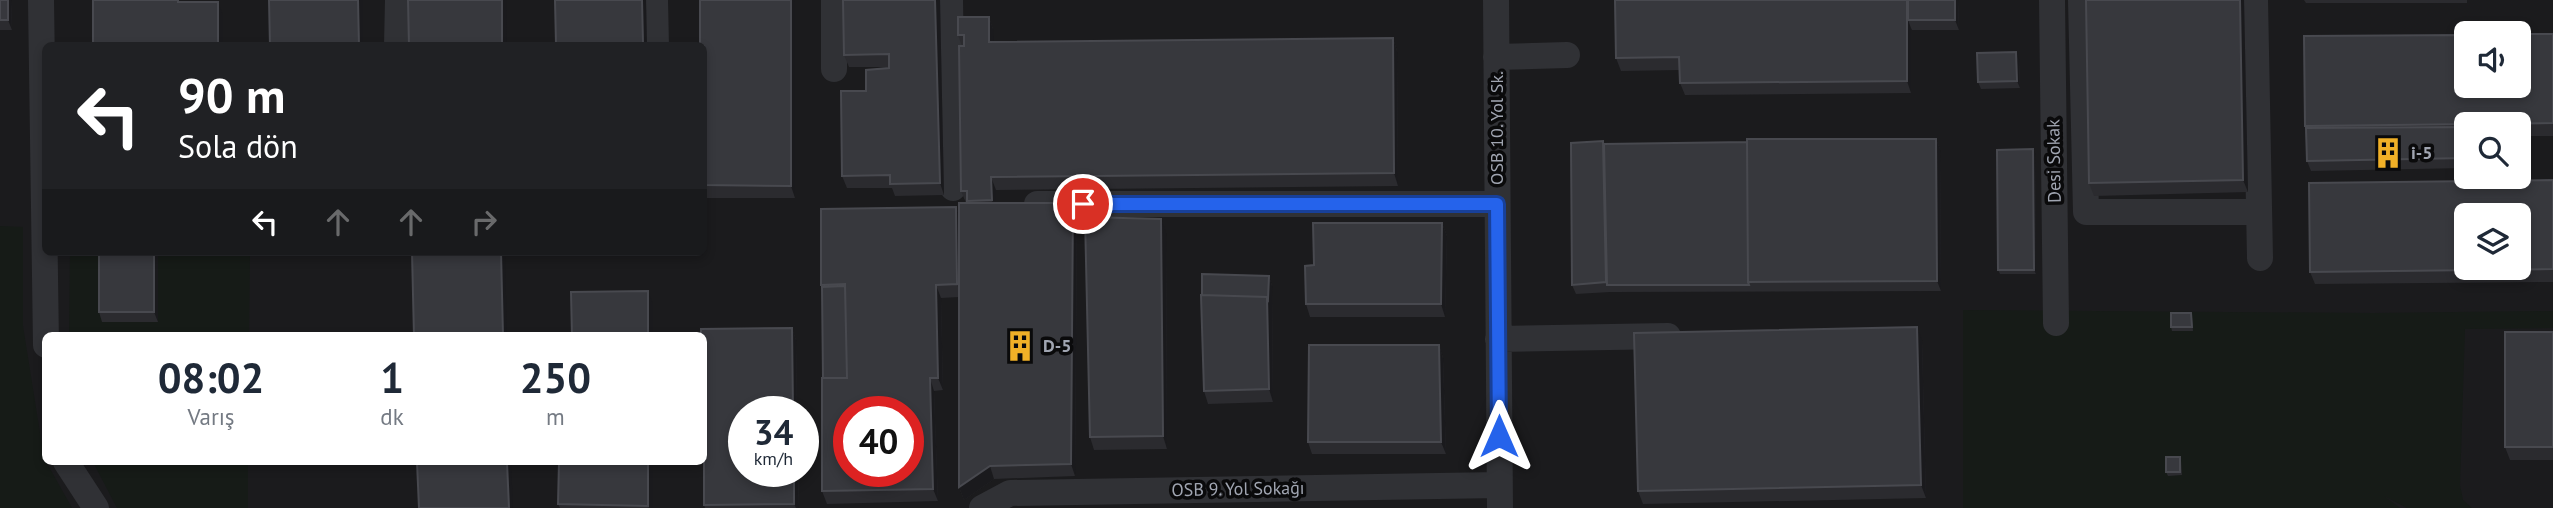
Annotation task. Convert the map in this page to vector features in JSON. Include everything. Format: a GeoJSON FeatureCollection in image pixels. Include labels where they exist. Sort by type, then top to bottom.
{"type":"FeatureCollection","features":[{"type":"Feature","properties":{"kind":"street"},"geometry":{"type":"LineString","coordinates":[[41,0],[42,69]]}},
{"type":"Feature","properties":{"kind":"street"},"geometry":{"type":"LineString","coordinates":[[397,42],[398,0]]}},
{"type":"Feature","properties":{"kind":"street"},"geometry":{"type":"LineString","coordinates":[[655,0],[656,42]]}},
{"type":"Feature","properties":{"kind":"street"},"geometry":{"type":"LineString","coordinates":[[834,0],[834,69]]}},
{"type":"Feature","properties":{"kind":"street"},"geometry":{"type":"LineString","coordinates":[[950,0],[953,188]]}},
{"type":"Feature","properties":{"kind":"street","name":"OSB 10. Yol Sk."},"geometry":{"type":"LineString","coordinates":[[1496,0],[1499,497]]}},
{"type":"Feature","properties":{"kind":"street","name":"Desi Sokak"},"geometry":{"type":"LineString","coordinates":[[2052,0],[2056,323]]}},
{"type":"Feature","properties":{"kind":"street"},"geometry":{"type":"LineString","coordinates":[[2081,0],[2086,212],[2259,212]]}},
{"type":"Feature","properties":{"kind":"street"},"geometry":{"type":"LineString","coordinates":[[2255,0],[2260,258]]}},
{"type":"Feature","properties":{"kind":"street"},"geometry":{"type":"LineString","coordinates":[[1496,57],[1567,55]]}},
{"type":"Feature","properties":{"kind":"street"},"geometry":{"type":"LineString","coordinates":[[1014,204],[1497,204]]}},
{"type":"Feature","properties":{"kind":"street"},"geometry":{"type":"LineString","coordinates":[[45,256],[46,332]]}},
{"type":"Feature","properties":{"kind":"street"},"geometry":{"type":"LineString","coordinates":[[1498,339],[1689,335]]}},
{"type":"Feature","properties":{"kind":"street"},"geometry":{"type":"LineString","coordinates":[[68,465],[96,508]]}},
{"type":"Feature","properties":{"kind":"street","name":"OSB 9. Yol Sokağı"},"geometry":{"type":"LineString","coordinates":[[982,508],[1010,493],[1499,497]]}},
{"type":"Feature","properties":{"kind":"shaded area"},"geometry":{"type":"Polygon","coordinates":[[[0,0],[2553,0],[2553,508],[42,508],[0,453],[0,0]]]}},
{"type":"Feature","properties":{"kind":"shaded area"},"geometry":{"type":"Polygon","coordinates":[[[0,226],[23,227],[23,326],[42,445],[42,465],[48,465],[72,508],[0,508],[0,226]]]}},
{"type":"Feature","properties":{"kind":"shaded area"},"geometry":{"type":"Polygon","coordinates":[[[70,256],[250,256],[249,332],[69,332],[70,256]]]}},
{"type":"Feature","properties":{"kind":"shaded area"},"geometry":{"type":"Polygon","coordinates":[[[1963,310],[2373,313],[2553,311],[2553,328],[2465,329],[2460,485],[2463,500],[2472,508],[2407,508],[2384,496],[2400,508],[1963,508],[1963,310]]]}},
{"type":"Feature","properties":{"kind":"shaded area"},"geometry":{"type":"Polygon","coordinates":[[[95,465],[248,465],[248,508],[117,508],[95,465]]]}},
{"type":"Feature","properties":{"kind":"building"},"geometry":{"type":"Polygon","coordinates":[[[0,0],[8,0],[8,20],[0,20],[0,0]]]}},
{"type":"Feature","properties":{"kind":"building"},"geometry":{"type":"Polygon","coordinates":[[[93,0],[218,2],[218,42],[93,42],[93,0]]]}},
{"type":"Feature","properties":{"kind":"building"},"geometry":{"type":"Polygon","coordinates":[[[269,0],[358,0],[359,42],[270,42],[269,0]]]}},
{"type":"Feature","properties":{"kind":"building"},"geometry":{"type":"Polygon","coordinates":[[[408,0],[502,0],[502,42],[409,42],[408,0]]]}},
{"type":"Feature","properties":{"kind":"building"},"geometry":{"type":"Polygon","coordinates":[[[555,0],[642,0],[643,42],[556,42],[555,0]]]}},
{"type":"Feature","properties":{"kind":"building"},"geometry":{"type":"Polygon","coordinates":[[[700,0],[791,0],[791,186],[707,185],[707,42],[700,42],[700,0]]]}},
{"type":"Feature","properties":{"kind":"building"},"geometry":{"type":"Polygon","coordinates":[[[843,0],[935,0],[940,183],[890,184],[890,175],[842,176],[841,91],[866,91],[866,70],[889,68],[889,54],[844,55],[843,0]]]}},
{"type":"Feature","properties":{"kind":"building"},"geometry":{"type":"Polygon","coordinates":[[[1615,0],[1907,0],[1907,81],[1680,83],[1679,57],[1616,58],[1615,0]]]}},
{"type":"Feature","properties":{"kind":"building"},"geometry":{"type":"Polygon","coordinates":[[[1908,0],[1955,0],[1955,20],[1908,20],[1908,0]]]}},
{"type":"Feature","properties":{"kind":"building"},"geometry":{"type":"Polygon","coordinates":[[[2086,0],[2240,0],[2243,180],[2089,183],[2086,0]]]}},
{"type":"Feature","properties":{"kind":"building"},"geometry":{"type":"Polygon","coordinates":[[[958,17],[989,17],[989,42],[1393,38],[1394,173],[991,177],[992,200],[967,201],[967,191],[961,191],[959,46],[964,46],[964,35],[958,35],[958,17]]]}},
{"type":"Feature","properties":{"kind":"building"},"geometry":{"type":"Polygon","coordinates":[[[2531,34],[2553,34],[2553,123],[2531,123],[2531,112],[2454,112],[2454,124],[2305,126],[2304,36],[2454,35],[2454,98],[2531,98],[2531,34]]]}},
{"type":"Feature","properties":{"kind":"building"},"geometry":{"type":"Polygon","coordinates":[[[2016,52],[2017,81],[1978,82],[1977,53],[2016,52]]]}},
{"type":"Feature","properties":{"kind":"building","name":"i-5"},"geometry":{"type":"Polygon","coordinates":[[[2454,127],[2454,158],[2307,161],[2306,128],[2454,127]]]}},
{"type":"Feature","properties":{"kind":"building"},"geometry":{"type":"Polygon","coordinates":[[[1747,139],[1936,139],[1937,281],[1748,282],[1747,139]]]}},
{"type":"Feature","properties":{"kind":"building"},"geometry":{"type":"Polygon","coordinates":[[[1603,141],[1606,282],[1572,285],[1571,143],[1603,141]]]}},
{"type":"Feature","properties":{"kind":"building"},"geometry":{"type":"Polygon","coordinates":[[[1747,142],[1749,285],[1607,285],[1604,144],[1747,142]]]}},
{"type":"Feature","properties":{"kind":"building"},"geometry":{"type":"Polygon","coordinates":[[[2033,149],[2034,270],[1998,270],[1997,150],[2033,149]]]}},
{"type":"Feature","properties":{"kind":"building"},"geometry":{"type":"Polygon","coordinates":[[[2531,180],[2553,180],[2553,269],[2531,269],[2531,203],[2454,203],[2454,270],[2310,272],[2309,183],[2454,181],[2454,189],[2531,189],[2531,180]]]}},
{"type":"Feature","properties":{"kind":"building","name":"D-5"},"geometry":{"type":"Polygon","coordinates":[[[959,203],[1073,203],[1071,464],[990,466],[959,487],[959,203]]]}},
{"type":"Feature","properties":{"kind":"building"},"geometry":{"type":"Polygon","coordinates":[[[956,207],[957,284],[936,285],[938,378],[930,378],[933,489],[822,491],[822,378],[847,378],[845,284],[821,285],[821,209],[956,207]]]}},
{"type":"Feature","properties":{"kind":"building"},"geometry":{"type":"Polygon","coordinates":[[[1085,217],[1161,219],[1163,436],[1090,437],[1085,217]]]}},
{"type":"Feature","properties":{"kind":"building"},"geometry":{"type":"Polygon","coordinates":[[[1313,223],[1442,223],[1441,304],[1306,304],[1305,266],[1314,265],[1313,223]]]}},
{"type":"Feature","properties":{"kind":"building"},"geometry":{"type":"Polygon","coordinates":[[[99,256],[154,256],[154,312],[99,312],[99,256]]]}},
{"type":"Feature","properties":{"kind":"building"},"geometry":{"type":"Polygon","coordinates":[[[412,256],[501,256],[503,332],[414,332],[412,256]]]}},
{"type":"Feature","properties":{"kind":"building"},"geometry":{"type":"Polygon","coordinates":[[[1202,274],[1269,276],[1268,299],[1202,295],[1202,274]]]}},
{"type":"Feature","properties":{"kind":"building"},"geometry":{"type":"Polygon","coordinates":[[[845,286],[847,378],[823,378],[822,287],[845,286]]]}},
{"type":"Feature","properties":{"kind":"building"},"geometry":{"type":"Polygon","coordinates":[[[648,291],[648,332],[572,332],[571,292],[648,291]]]}},
{"type":"Feature","properties":{"kind":"building"},"geometry":{"type":"Polygon","coordinates":[[[1201,295],[1267,297],[1269,389],[1204,391],[1201,295]]]}},
{"type":"Feature","properties":{"kind":"building"},"geometry":{"type":"Polygon","coordinates":[[[2171,313],[2191,313],[2192,327],[2171,327],[2171,313]]]}},
{"type":"Feature","properties":{"kind":"building"},"geometry":{"type":"Polygon","coordinates":[[[1917,327],[1921,485],[1638,491],[1634,333],[1917,327]]]}},
{"type":"Feature","properties":{"kind":"building"},"geometry":{"type":"Polygon","coordinates":[[[792,328],[793,396],[728,396],[728,487],[794,487],[794,504],[704,505],[704,465],[707,465],[707,332],[701,332],[701,329],[792,328]]]}},
{"type":"Feature","properties":{"kind":"building"},"geometry":{"type":"Polygon","coordinates":[[[2505,332],[2553,332],[2553,447],[2505,447],[2505,332]]]}},
{"type":"Feature","properties":{"kind":"building"},"geometry":{"type":"Polygon","coordinates":[[[1309,345],[1439,345],[1441,442],[1308,442],[1309,345]]]}},
{"type":"Feature","properties":{"kind":"building"},"geometry":{"type":"Polygon","coordinates":[[[2166,457],[2180,457],[2180,472],[2166,472],[2166,457]]]}},
{"type":"Feature","properties":{"kind":"building"},"geometry":{"type":"Polygon","coordinates":[[[417,465],[507,465],[509,508],[419,508],[417,465]]]}},
{"type":"Feature","properties":{"kind":"building"},"geometry":{"type":"Polygon","coordinates":[[[559,465],[648,465],[648,506],[558,504],[559,465]]]}},
{"type":"Feature","properties":{"kind":"place","name":"i-5"},"geometry":{"type":"Point","coordinates":[2388,153]}},
{"type":"Feature","properties":{"kind":"place","name":"D-5"},"geometry":{"type":"Point","coordinates":[1020,346]}},
{"type":"Feature","properties":{"kind":"route"},"geometry":{"type":"LineString","coordinates":[[1083,204],[1497,204],[1499,436]]}}]}
